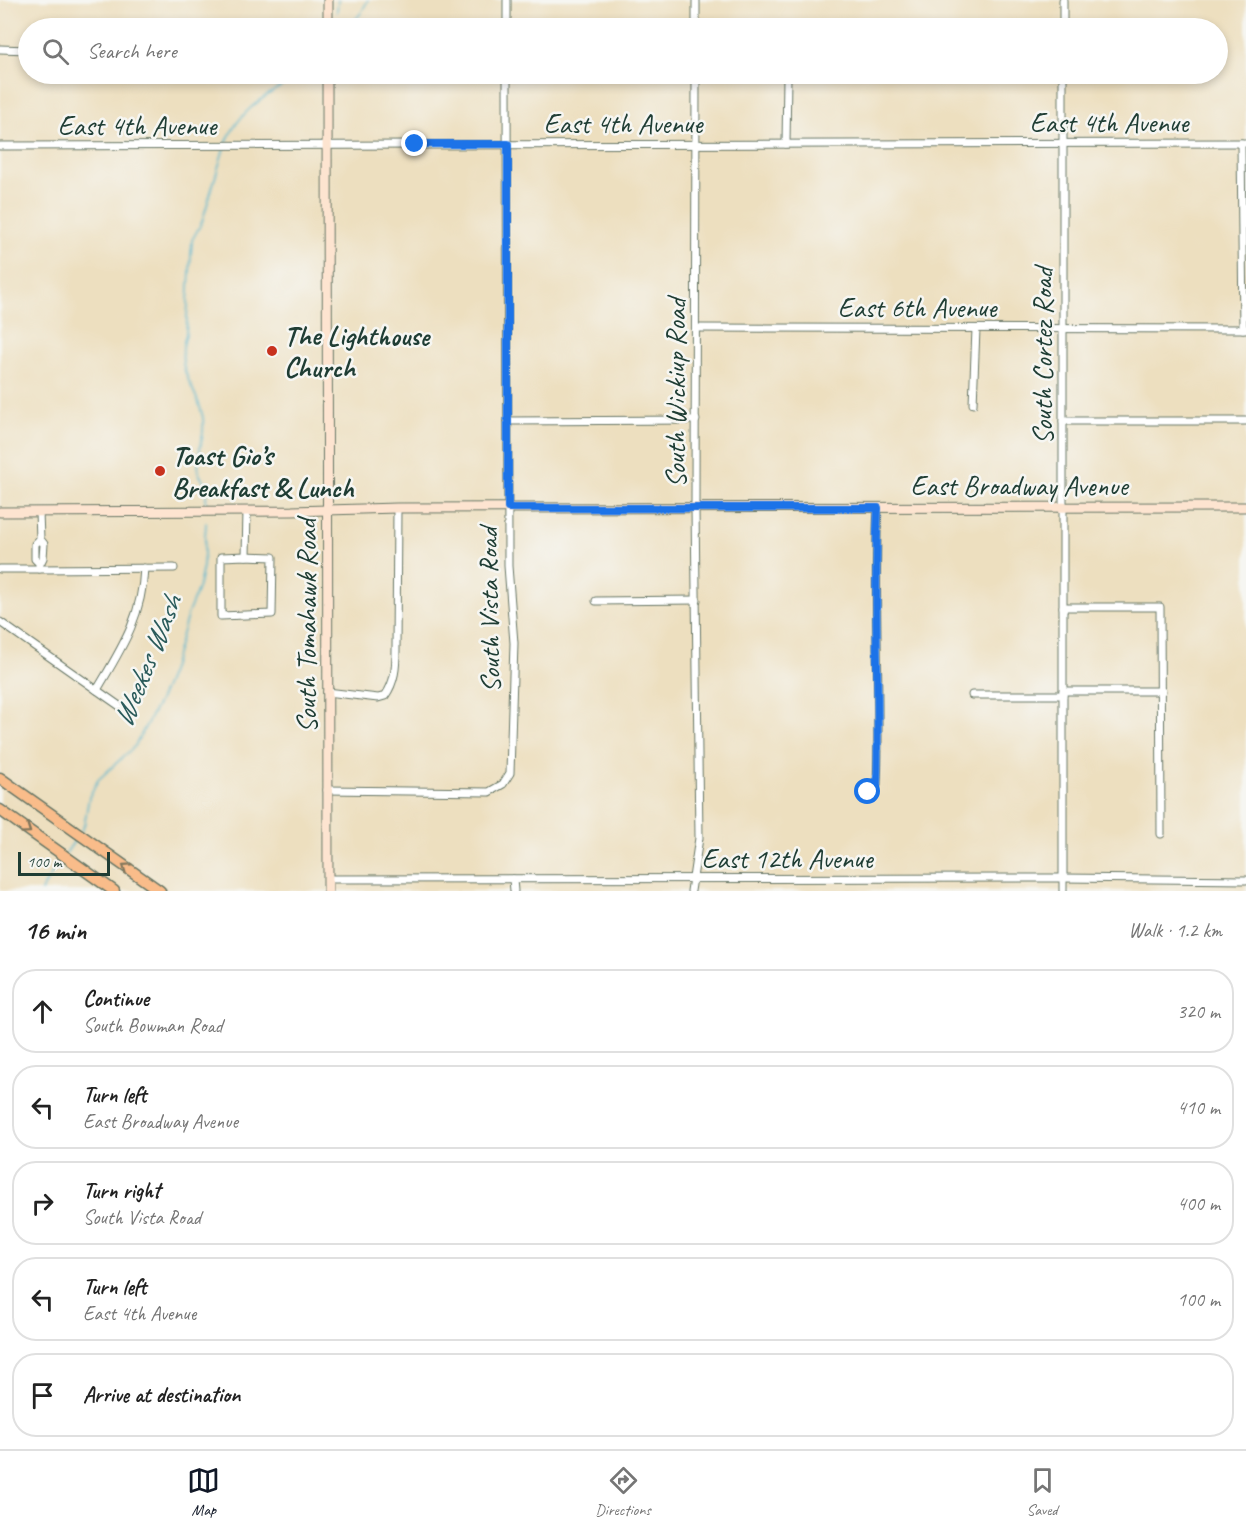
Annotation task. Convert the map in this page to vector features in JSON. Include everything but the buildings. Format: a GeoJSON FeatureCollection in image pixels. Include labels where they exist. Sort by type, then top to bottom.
{"type":"FeatureCollection","features":[{"type":"Feature","properties":{"kind":"main road"},"geometry":{"type":"LineString","coordinates":[[328,0],[328,18]]}},
{"type":"Feature","properties":{"kind":"main road","name":"South Tomahawk Road"},"geometry":{"type":"LineString","coordinates":[[327,84],[328,891]]}},
{"type":"Feature","properties":{"kind":"main road","name":"East Broadway Avenue"},"geometry":{"type":"LineString","coordinates":[[0,512],[398,508],[1246,507]]}},
{"type":"Feature","properties":{"kind":"main road"},"geometry":{"type":"LineString","coordinates":[[0,778],[160,891]]}},
{"type":"Feature","properties":{"kind":"main road"},"geometry":{"type":"LineString","coordinates":[[0,810],[114,891]]}},
{"type":"Feature","properties":{"kind":"street"},"geometry":{"type":"LineString","coordinates":[[507,0],[507,18]]}},
{"type":"Feature","properties":{"kind":"street"},"geometry":{"type":"LineString","coordinates":[[696,0],[696,18]]}},
{"type":"Feature","properties":{"kind":"street"},"geometry":{"type":"LineString","coordinates":[[1063,0],[1063,18]]}},
{"type":"Feature","properties":{"kind":"street"},"geometry":{"type":"LineString","coordinates":[[0,49],[18,50]]}},
{"type":"Feature","properties":{"kind":"street","name":"South Vista Road"},"geometry":{"type":"LineString","coordinates":[[327,790],[489,792],[503,784],[510,773],[514,643],[508,566],[507,84]]}},
{"type":"Feature","properties":{"kind":"street","name":"South Wickiup Road"},"geometry":{"type":"LineString","coordinates":[[691,891],[699,838],[695,508],[696,84]]}},
{"type":"Feature","properties":{"kind":"street"},"geometry":{"type":"LineString","coordinates":[[786,144],[787,84]]}},
{"type":"Feature","properties":{"kind":"street","name":"South Cortez Road"},"geometry":{"type":"LineString","coordinates":[[1063,84],[1063,891]]}},
{"type":"Feature","properties":{"kind":"street"},"geometry":{"type":"LineString","coordinates":[[1244,143],[1244,329]]}},
{"type":"Feature","properties":{"kind":"street","name":"East 4th Avenue"},"geometry":{"type":"LineString","coordinates":[[0,146],[1244,143]]}},
{"type":"Feature","properties":{"kind":"street","name":"East 6th Avenue"},"geometry":{"type":"LineString","coordinates":[[696,328],[1244,329]]}},
{"type":"Feature","properties":{"kind":"street"},"geometry":{"type":"LineString","coordinates":[[973,404],[976,329]]}},
{"type":"Feature","properties":{"kind":"street"},"geometry":{"type":"LineString","coordinates":[[508,421],[696,420]]}},
{"type":"Feature","properties":{"kind":"street"},"geometry":{"type":"LineString","coordinates":[[1063,421],[1246,421]]}},
{"type":"Feature","properties":{"kind":"street"},"geometry":{"type":"LineString","coordinates":[[327,692],[361,697],[385,696],[395,672],[398,508]]}},
{"type":"Feature","properties":{"kind":"street"},"geometry":{"type":"LineString","coordinates":[[868,792],[877,785],[875,565],[878,508]]}},
{"type":"Feature","properties":{"kind":"street"},"geometry":{"type":"LineString","coordinates":[[246,555],[247,511]]}},
{"type":"Feature","properties":{"kind":"street"},"geometry":{"type":"LineString","coordinates":[[39,512],[40,539],[35,544],[35,559],[40,567]]}},
{"type":"Feature","properties":{"kind":"street"},"geometry":{"type":"LineString","coordinates":[[246,555],[273,557],[272,614],[221,616],[221,557],[246,555]]}},
{"type":"Feature","properties":{"kind":"street"},"geometry":{"type":"LineString","coordinates":[[97,690],[131,632],[143,590],[144,568]]}},
{"type":"Feature","properties":{"kind":"street"},"geometry":{"type":"LineString","coordinates":[[0,569],[174,568]]}},
{"type":"Feature","properties":{"kind":"street"},"geometry":{"type":"LineString","coordinates":[[596,601],[697,600]]}},
{"type":"Feature","properties":{"kind":"street"},"geometry":{"type":"LineString","coordinates":[[1063,607],[1160,608],[1161,834]]}},
{"type":"Feature","properties":{"kind":"street"},"geometry":{"type":"LineString","coordinates":[[0,622],[121,707]]}},
{"type":"Feature","properties":{"kind":"street"},"geometry":{"type":"LineString","coordinates":[[972,695],[1162,691]]}},
{"type":"Feature","properties":{"kind":"street","name":"East 12th Avenue"},"geometry":{"type":"LineString","coordinates":[[328,879],[1063,878],[1246,880]]}},
{"type":"Feature","properties":{"kind":"street"},"geometry":{"type":"LineString","coordinates":[[513,879],[514,891]]}},
{"type":"Feature","properties":{"kind":"waterway","name":"Weekes Wash"},"geometry":{"type":"LineString","coordinates":[[337,12],[338,0]]}},
{"type":"Feature","properties":{"kind":"waterway"},"geometry":{"type":"LineString","coordinates":[[357,18],[368,0]]}},
{"type":"Feature","properties":{"kind":"waterway","name":"Weekes Wash"},"geometry":{"type":"LineString","coordinates":[[226,144],[231,132],[247,111],[285,84]]}},
{"type":"Feature","properties":{"kind":"waterway","name":"Weekes Wash"},"geometry":{"type":"LineString","coordinates":[[206,504],[206,486],[198,466],[203,418],[184,369],[183,348],[186,334],[192,240],[202,222],[224,148]]}},
{"type":"Feature","properties":{"kind":"waterway","name":"Weekes Wash"},"geometry":{"type":"LineString","coordinates":[[81,831],[89,797],[98,780],[135,746],[159,701],[171,672],[188,613],[199,586],[206,523]]}},
{"type":"Feature","properties":{"kind":"waterway","name":"Weekes Wash"},"geometry":{"type":"LineString","coordinates":[[66,853],[77,837]]}},
{"type":"Feature","properties":{"kind":"waterway","name":"Weekes Wash"},"geometry":{"type":"LineString","coordinates":[[41,891],[61,859]]}},
{"type":"Feature","properties":{"kind":"place","name":"The Lighthouse Church"},"geometry":{"type":"Point","coordinates":[272,351]}},
{"type":"Feature","properties":{"kind":"place","name":"Toast Gio’s Breakfast & Lunch"},"geometry":{"type":"Point","coordinates":[160,471]}},
{"type":"Feature","properties":{"kind":"route"},"geometry":{"type":"LineString","coordinates":[[415,144],[508,144],[508,508],[878,508],[875,565],[879,743],[877,785],[868,792]]}}]}
